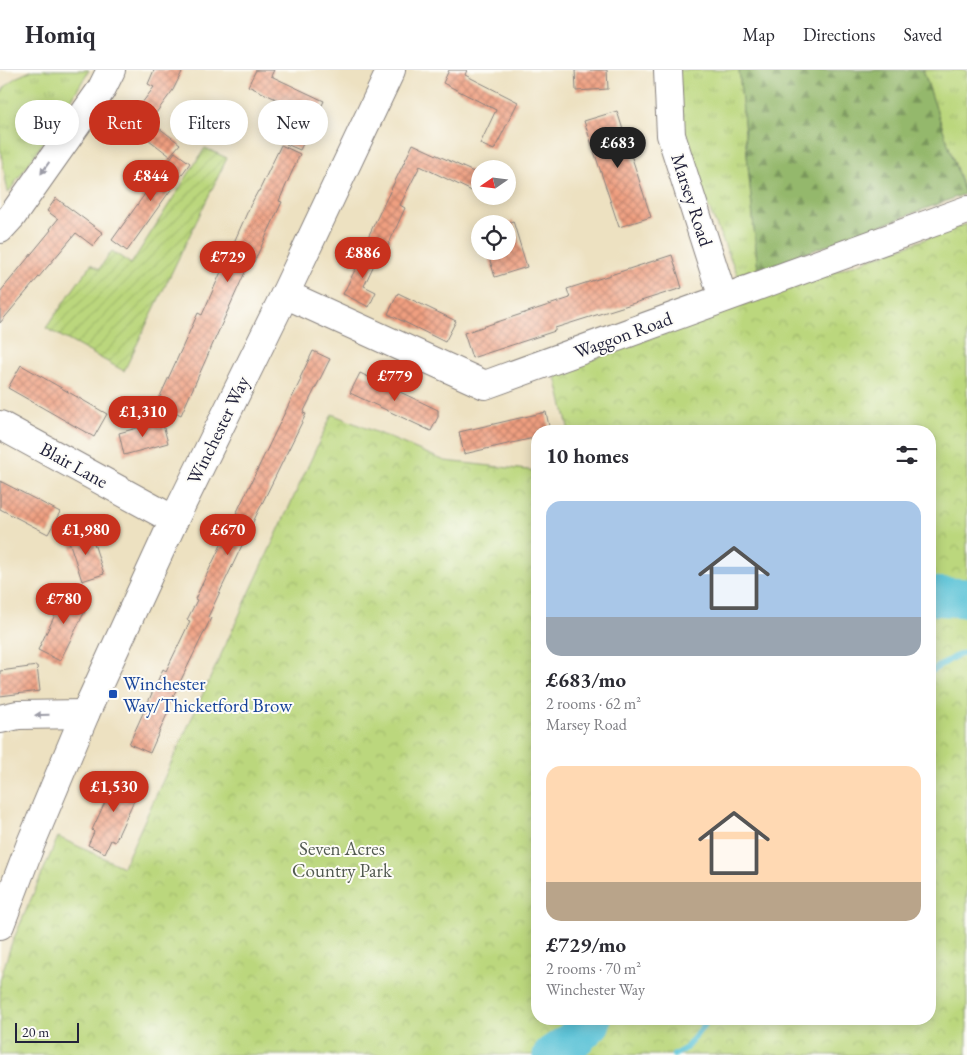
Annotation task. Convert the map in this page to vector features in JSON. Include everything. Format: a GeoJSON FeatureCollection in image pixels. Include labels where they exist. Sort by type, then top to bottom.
{"type":"FeatureCollection","features":[{"type":"Feature","properties":{"kind":"street"},"geometry":{"type":"LineString","coordinates":[[0,229],[12,216],[101,90],[111,70]]}},
{"type":"Feature","properties":{"kind":"street","name":"Winchester Way"},"geometry":{"type":"LineString","coordinates":[[0,924],[31,843],[85,714],[174,520],[285,294],[391,70]]}},
{"type":"Feature","properties":{"kind":"street","name":"Marsey Road"},"geometry":{"type":"LineString","coordinates":[[668,70],[671,135],[723,298]]}},
{"type":"Feature","properties":{"kind":"street","name":"Waggon Road"},"geometry":{"type":"LineString","coordinates":[[285,294],[485,385],[967,210]]}},
{"type":"Feature","properties":{"kind":"street","name":"Blair Lane"},"geometry":{"type":"LineString","coordinates":[[0,425],[174,520]]}},
{"type":"Feature","properties":{"kind":"street"},"geometry":{"type":"LineString","coordinates":[[0,719],[18,716],[85,714]]}},
{"type":"Feature","properties":{"kind":"green space"},"geometry":{"type":"Polygon","coordinates":[[[33,70],[89,70],[71,100],[15,100],[15,145],[41,145],[8,193],[0,148],[0,95],[5,87],[15,78],[33,70]]]}},
{"type":"Feature","properties":{"kind":"green space"},"geometry":{"type":"Polygon","coordinates":[[[678,70],[739,70],[758,271],[738,276],[694,173],[683,129],[678,70]]]}},
{"type":"Feature","properties":{"kind":"green space"},"geometry":{"type":"Polygon","coordinates":[[[739,70],[923,70],[965,194],[758,271],[739,70]]]}},
{"type":"Feature","properties":{"kind":"green space"},"geometry":{"type":"Polygon","coordinates":[[[923,70],[967,70],[967,193],[965,194],[923,70]]]}},
{"type":"Feature","properties":{"kind":"green space"},"geometry":{"type":"Polygon","coordinates":[[[205,148],[227,158],[124,371],[46,328],[91,264],[99,269],[112,251],[131,264],[205,148]]]}},
{"type":"Feature","properties":{"kind":"green space","name":"Seven Acres Country Park"},"geometry":{"type":"Polygon","coordinates":[[[967,224],[967,1055],[0,1055],[0,980],[11,945],[58,837],[123,867],[332,414],[445,461],[531,470],[531,1025],[936,1025],[936,425],[568,425],[555,373],[967,224]]]}},
{"type":"Feature","properties":{"kind":"building"},"geometry":{"type":"Polygon","coordinates":[[[154,70],[183,70],[173,90],[160,108],[160,100],[144,100],[154,87],[148,84],[154,70]]]}},
{"type":"Feature","properties":{"kind":"building"},"geometry":{"type":"Polygon","coordinates":[[[256,70],[274,70],[271,76],[322,100],[278,100],[248,86],[256,70]]]}},
{"type":"Feature","properties":{"kind":"building"},"geometry":{"type":"Polygon","coordinates":[[[449,70],[467,70],[465,75],[518,102],[494,150],[480,144],[496,110],[443,83],[449,70]]]}},
{"type":"Feature","properties":{"kind":"building"},"geometry":{"type":"Polygon","coordinates":[[[575,70],[607,70],[608,89],[576,91],[575,70]]]}},
{"type":"Feature","properties":{"kind":"building"},"geometry":{"type":"Polygon","coordinates":[[[617,111],[651,217],[619,227],[584,121],[617,111]]]}},
{"type":"Feature","properties":{"kind":"building"},"geometry":{"type":"Polygon","coordinates":[[[160,129],[170,136],[170,145],[179,145],[170,156],[156,145],[160,145],[160,129]]]}},
{"type":"Feature","properties":{"kind":"building"},"geometry":{"type":"Polygon","coordinates":[[[413,144],[471,171],[471,191],[420,166],[400,205],[405,208],[387,248],[367,239],[413,144]]]}},
{"type":"Feature","properties":{"kind":"building"},"geometry":{"type":"Polygon","coordinates":[[[281,145],[300,154],[279,201],[282,202],[254,262],[250,261],[181,415],[157,403],[198,313],[202,315],[250,206],[281,145]]]}},
{"type":"Feature","properties":{"kind":"building"},"geometry":{"type":"Polygon","coordinates":[[[288,145],[302,145],[300,150],[288,145]]]}},
{"type":"Feature","properties":{"kind":"building"},"geometry":{"type":"Polygon","coordinates":[[[175,152],[190,163],[127,251],[112,240],[175,152]]]}},
{"type":"Feature","properties":{"kind":"building"},"geometry":{"type":"Polygon","coordinates":[[[56,198],[103,233],[93,246],[76,233],[0,323],[0,292],[58,219],[47,211],[56,198]]]}},
{"type":"Feature","properties":{"kind":"building"},"geometry":{"type":"Polygon","coordinates":[[[516,231],[527,267],[495,277],[490,260],[516,260],[516,231]]]}},
{"type":"Feature","properties":{"kind":"building"},"geometry":{"type":"Polygon","coordinates":[[[367,246],[380,252],[364,286],[376,292],[369,307],[343,294],[367,246]]]}},
{"type":"Feature","properties":{"kind":"building"},"geometry":{"type":"Polygon","coordinates":[[[672,255],[682,288],[555,328],[555,331],[472,358],[464,333],[570,298],[567,289],[672,255]]]}},
{"type":"Feature","properties":{"kind":"building"},"geometry":{"type":"Polygon","coordinates":[[[398,293],[456,321],[445,342],[388,314],[398,293]]]}},
{"type":"Feature","properties":{"kind":"building"},"geometry":{"type":"Polygon","coordinates":[[[313,351],[330,359],[303,413],[306,414],[208,617],[211,618],[166,711],[168,712],[150,753],[129,744],[163,669],[166,671],[190,621],[187,620],[197,600],[195,599],[313,351]]]}},
{"type":"Feature","properties":{"kind":"building"},"geometry":{"type":"Polygon","coordinates":[[[21,365],[107,414],[94,437],[8,388],[21,365]]]}},
{"type":"Feature","properties":{"kind":"building"},"geometry":{"type":"Polygon","coordinates":[[[360,373],[438,410],[438,417],[431,431],[350,393],[360,373]]]}},
{"type":"Feature","properties":{"kind":"building"},"geometry":{"type":"Polygon","coordinates":[[[546,412],[549,425],[531,425],[531,439],[464,454],[459,432],[546,412]]]}},
{"type":"Feature","properties":{"kind":"building"},"geometry":{"type":"Polygon","coordinates":[[[162,421],[168,443],[124,455],[119,433],[162,421]]]}},
{"type":"Feature","properties":{"kind":"building"},"geometry":{"type":"Polygon","coordinates":[[[0,481],[60,512],[48,534],[0,509],[0,481]]]}},
{"type":"Feature","properties":{"kind":"building"},"geometry":{"type":"Polygon","coordinates":[[[90,531],[104,574],[82,581],[68,538],[90,531]]]}},
{"type":"Feature","properties":{"kind":"building"},"geometry":{"type":"Polygon","coordinates":[[[67,590],[90,601],[60,661],[38,650],[67,590]]]}},
{"type":"Feature","properties":{"kind":"building"},"geometry":{"type":"Polygon","coordinates":[[[37,666],[40,691],[0,696],[0,671],[37,666]]]}},
{"type":"Feature","properties":{"kind":"building"},"geometry":{"type":"Polygon","coordinates":[[[118,774],[141,785],[115,842],[111,840],[105,853],[88,845],[94,832],[92,830],[118,774]]]}},
{"type":"Feature","properties":{"kind":"waterway"},"geometry":{"type":"LineString","coordinates":[[936,596],[967,598]]}},
{"type":"Feature","properties":{"kind":"waterway"},"geometry":{"type":"LineString","coordinates":[[936,668],[954,657],[967,652]]}},
{"type":"Feature","properties":{"kind":"waterway"},"geometry":{"type":"LineString","coordinates":[[552,1055],[570,1043],[589,1025]]}},
{"type":"Feature","properties":{"kind":"waterway"},"geometry":{"type":"LineString","coordinates":[[674,1055],[686,1048],[704,1025]]}},
{"type":"Feature","properties":{"kind":"place","name":"Winchester Way/Thicketford Brow"},"geometry":{"type":"Point","coordinates":[113,694]}}]}
